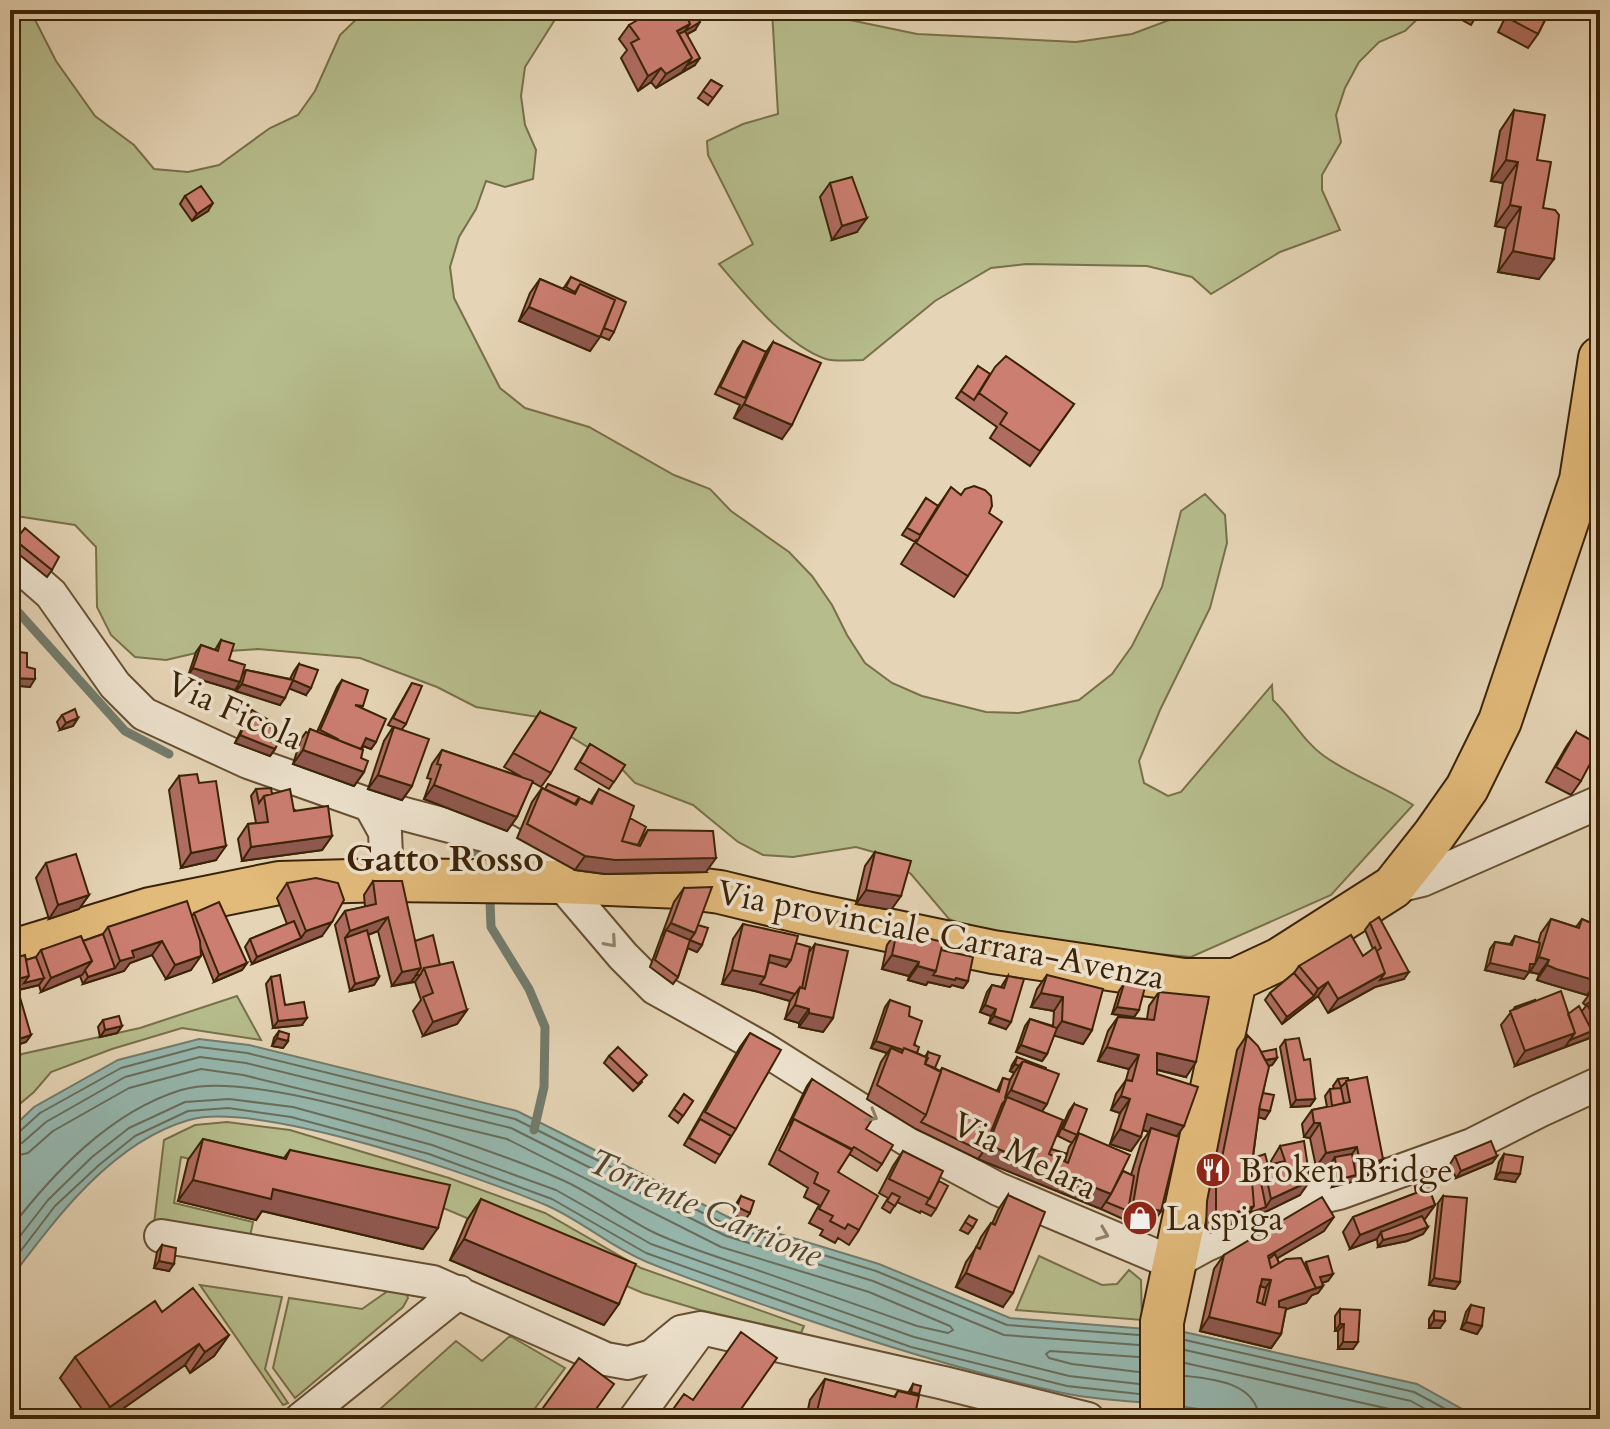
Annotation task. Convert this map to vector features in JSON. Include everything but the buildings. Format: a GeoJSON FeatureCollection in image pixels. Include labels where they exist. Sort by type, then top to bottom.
{"type":"FeatureCollection","features":[{"type":"Feature","properties":{"kind":"main road","name":"Via provinciale Carrara-Avenza"},"geometry":{"type":"LineString","coordinates":[[10,952],[150,909],[279,883],[387,880],[560,882],[682,887],[720,892],[993,952],[1184,980],[1235,980],[1280,959],[1393,887],[1467,788],[1500,721],[1581,480],[1594,432],[1600,358]]}},
{"type":"Feature","properties":{"kind":"main road"},"geometry":{"type":"LineString","coordinates":[[1162,1416],[1162,1322],[1235,980]]}},
{"type":"Feature","properties":{"kind":"street","name":"Via Ficola"},"geometry":{"type":"LineString","coordinates":[[10,558],[51,594],[115,685],[144,714],[248,762],[370,805]]}},
{"type":"Feature","properties":{"kind":"street"},"geometry":{"type":"LineString","coordinates":[[1393,887],[1422,880],[1600,802]]}},
{"type":"Feature","properties":{"kind":"street"},"geometry":{"type":"LineString","coordinates":[[370,805],[385,832],[387,880]]}},
{"type":"Feature","properties":{"kind":"street"},"geometry":{"type":"LineString","coordinates":[[370,805],[507,841],[524,851],[560,882]]}},
{"type":"Feature","properties":{"kind":"street","name":"Via Melara"},"geometry":{"type":"LineString","coordinates":[[560,882],[623,956],[655,988],[764,1049],[916,1145],[979,1179],[1028,1203],[1173,1263]]}},
{"type":"Feature","properties":{"kind":"street"},"geometry":{"type":"LineString","coordinates":[[1173,1263],[1300,1202],[1339,1193],[1472,1145],[1600,1083]]}},
{"type":"Feature","properties":{"kind":"street"},"geometry":{"type":"LineString","coordinates":[[161,1236],[433,1282],[606,1359],[628,1363],[652,1356],[681,1332],[701,1328],[1088,1419]]}},
{"type":"Feature","properties":{"kind":"street"},"geometry":{"type":"LineString","coordinates":[[301,1419],[459,1292]]}},
{"type":"Feature","properties":{"kind":"street"},"geometry":{"type":"LineString","coordinates":[[635,1419],[701,1328]]}},
{"type":"Feature","properties":{"kind":"green space"},"geometry":{"type":"Polygon","coordinates":[[[10,10],[30,10],[56,61],[95,116],[134,145],[154,169],[188,172],[219,165],[270,128],[298,115],[315,91],[340,35],[366,10],[561,10],[525,67],[521,96],[525,125],[536,150],[533,179],[505,187],[486,181],[476,209],[459,237],[450,267],[454,298],[500,388],[525,408],[589,427],[674,475],[710,489],[731,511],[789,552],[812,576],[865,663],[892,683],[922,696],[986,712],[1019,713],[1079,700],[1112,674],[1132,646],[1162,587],[1181,511],[1205,494],[1225,515],[1227,543],[1210,608],[1160,710],[1139,761],[1144,783],[1168,796],[1181,792],[1272,685],[1273,700],[1324,756],[1413,805],[1331,895],[1191,957],[1036,943],[978,930],[949,919],[911,874],[884,855],[856,847],[793,857],[763,855],[738,842],[693,805],[635,783],[619,766],[538,717],[476,707],[437,687],[360,658],[258,649],[196,653],[166,660],[135,657],[111,635],[97,607],[96,547],[75,525],[16,516],[10,512],[10,10]]]}},
{"type":"Feature","properties":{"kind":"green space"},"geometry":{"type":"Polygon","coordinates":[[[772,10],[802,10],[917,34],[1076,42],[1132,34],[1196,10],[1427,10],[1405,31],[1379,42],[1359,62],[1345,88],[1336,115],[1341,142],[1322,175],[1322,190],[1340,230],[1280,252],[1211,294],[1192,277],[1147,266],[1026,264],[991,268],[935,301],[863,360],[840,361],[811,352],[781,331],[719,264],[753,244],[708,155],[707,141],[743,124],[778,114],[772,10]]]}},
{"type":"Feature","properties":{"kind":"green space"},"geometry":{"type":"Polygon","coordinates":[[[237,996],[261,1040],[182,1028],[51,1072],[34,1092],[10,1112],[10,1063],[22,1054],[140,1028],[237,996]]]}},
{"type":"Feature","properties":{"kind":"green space"},"geometry":{"type":"Polygon","coordinates":[[[227,1122],[290,1130],[449,1178],[545,1213],[641,1268],[804,1326],[801,1333],[700,1310],[643,1293],[434,1204],[181,1157],[174,1203],[253,1222],[250,1237],[154,1224],[164,1140],[195,1125],[227,1122]]]}},
{"type":"Feature","properties":{"kind":"green space"},"geometry":{"type":"Polygon","coordinates":[[[1039,1256],[1102,1285],[1117,1284],[1129,1270],[1141,1280],[1142,1320],[1016,1310],[1039,1256]]]}},
{"type":"Feature","properties":{"kind":"green space"},"geometry":{"type":"Polygon","coordinates":[[[200,1285],[282,1297],[265,1369],[288,1403],[283,1405],[200,1285]]]}},
{"type":"Feature","properties":{"kind":"green space"},"geometry":{"type":"Polygon","coordinates":[[[392,1288],[405,1290],[408,1298],[403,1307],[295,1398],[273,1368],[289,1298],[362,1309],[392,1288]]]}},
{"type":"Feature","properties":{"kind":"green space"},"geometry":{"type":"Polygon","coordinates":[[[510,1336],[565,1368],[527,1419],[369,1419],[456,1341],[482,1361],[510,1336]]]}},
{"type":"Feature","properties":{"kind":"water","name":"Torrente Carrione"},"geometry":{"type":"Polygon","coordinates":[[[199,1039],[249,1045],[517,1111],[734,1220],[879,1264],[1010,1318],[1184,1332],[1417,1384],[1480,1419],[1326,1419],[1318,1415],[1300,1419],[1261,1419],[1181,1406],[1087,1397],[1030,1386],[867,1339],[685,1277],[634,1256],[548,1206],[472,1177],[368,1144],[264,1121],[221,1117],[189,1120],[135,1146],[88,1185],[10,1279],[10,1130],[34,1107],[118,1060],[199,1039]]]}},
{"type":"Feature","properties":{"kind":"waterway"},"geometry":{"type":"LineString","coordinates":[[10,603],[125,731],[169,754]]}},
{"type":"Feature","properties":{"kind":"waterway"},"geometry":{"type":"LineString","coordinates":[[475,851],[491,864]]}},
{"type":"Feature","properties":{"kind":"waterway"},"geometry":{"type":"LineString","coordinates":[[490,901],[491,927],[529,989],[545,1027],[544,1087],[534,1130]]}},
{"type":"Feature","properties":{"kind":"place","name":"Broken Bridge"},"geometry":{"type":"Point","coordinates":[1213,1170]}},
{"type":"Feature","properties":{"kind":"place","name":"La spiga"},"geometry":{"type":"Point","coordinates":[1140,1218]}},
{"type":"Feature","properties":{"kind":"district","name":"Gatto Rosso"},"geometry":{"type":"Point","coordinates":[445,858]}}]}
